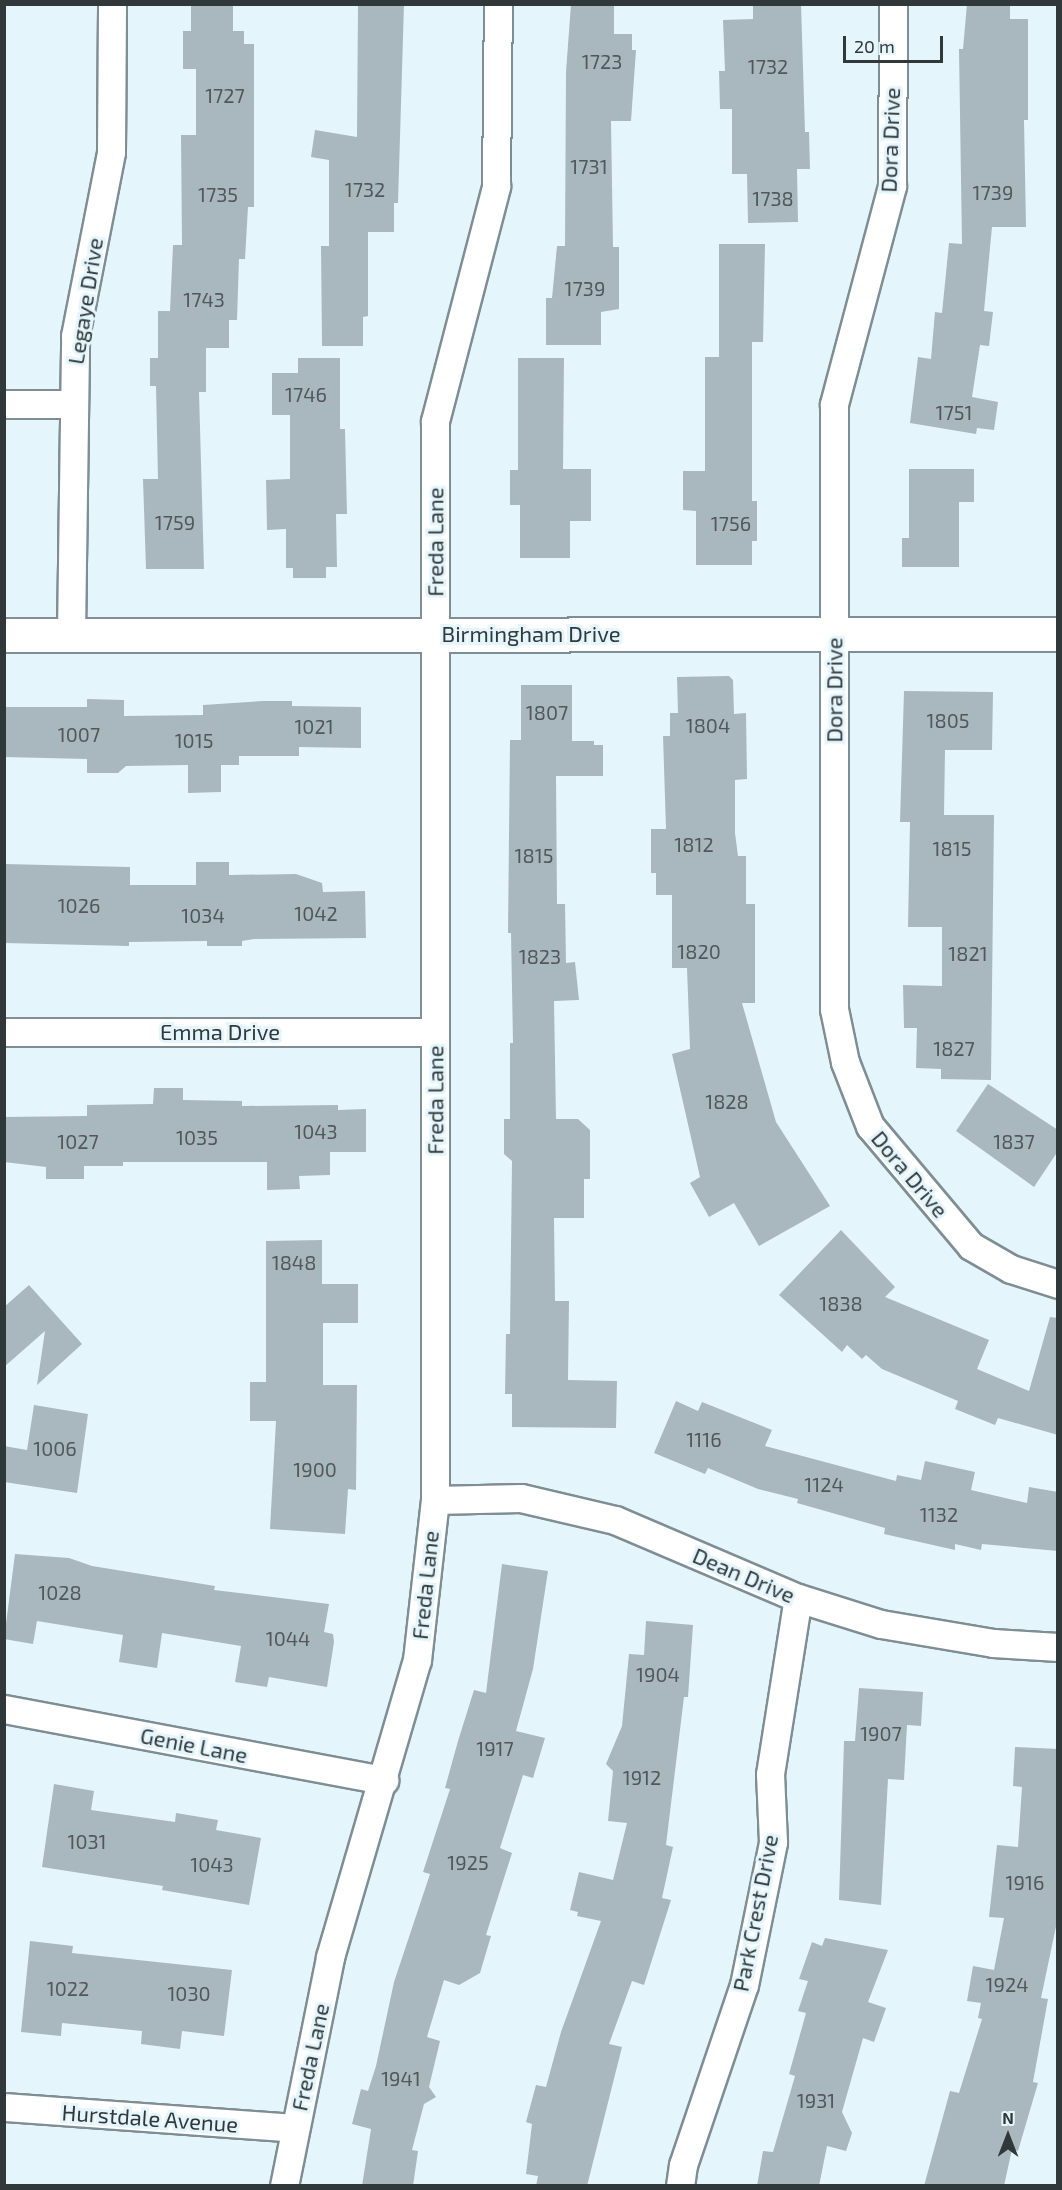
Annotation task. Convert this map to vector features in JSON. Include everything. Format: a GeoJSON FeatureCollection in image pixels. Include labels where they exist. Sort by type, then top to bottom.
{"type":"FeatureCollection","features":[{"type":"Feature","properties":{"kind":"main road","name":"Birmingham Drive"},"geometry":{"type":"LineString","coordinates":[[4,635],[1058,634]]}},
{"type":"Feature","properties":{"kind":"street","name":"Legaye Drive"},"geometry":{"type":"LineString","coordinates":[[71,635],[71,404],[75,336],[111,152],[112,4]]}},
{"type":"Feature","properties":{"kind":"street","name":"Freda Lane"},"geometry":{"type":"LineString","coordinates":[[284,2186],[330,1957],[384,1780],[417,1660],[435,1500],[435,422],[496,186],[498,4]]}},
{"type":"Feature","properties":{"kind":"street","name":"Dora Drive"},"geometry":{"type":"LineString","coordinates":[[893,4],[892,186],[834,404],[834,1009],[845,1062],[870,1126],[971,1246],[1011,1269],[1058,1284]]}},
{"type":"Feature","properties":{"kind":"street"},"geometry":{"type":"LineString","coordinates":[[4,404],[71,404]]}},
{"type":"Feature","properties":{"kind":"street","name":"Emma Drive"},"geometry":{"type":"LineString","coordinates":[[4,1032],[435,1032]]}},
{"type":"Feature","properties":{"kind":"street","name":"Dean Drive"},"geometry":{"type":"LineString","coordinates":[[435,1500],[521,1498],[615,1520],[798,1599],[881,1624],[993,1643],[1058,1647]]}},
{"type":"Feature","properties":{"kind":"street","name":"Park Crest Drive"},"geometry":{"type":"LineString","coordinates":[[680,2186],[683,2165],[744,1985],[773,1842],[770,1774],[798,1599]]}},
{"type":"Feature","properties":{"kind":"street","name":"Genie Lane"},"geometry":{"type":"LineString","coordinates":[[4,1709],[384,1780]]}},
{"type":"Feature","properties":{"kind":"street","name":"Hurstdale Avenue"},"geometry":{"type":"LineString","coordinates":[[4,2107],[295,2128]]}},
{"type":"Feature","properties":{"kind":"building"},"geometry":{"type":"Polygon","coordinates":[[[191,4],[233,4],[233,31],[244,31],[244,44],[254,44],[254,207],[248,207],[245,259],[239,259],[237,320],[229,320],[229,348],[206,348],[206,392],[199,392],[204,569],[146,569],[143,479],[158,479],[156,386],[150,386],[150,358],[158,358],[158,311],[170,311],[173,245],[182,245],[181,135],[196,135],[196,69],[183,69],[183,31],[191,31],[191,4]]]}},
{"type":"Feature","properties":{"kind":"building"},"geometry":{"type":"Polygon","coordinates":[[[358,4],[404,4],[398,203],[394,203],[394,232],[368,232],[368,316],[363,317],[363,346],[322,346],[321,246],[329,246],[329,160],[311,157],[315,130],[357,137],[358,4]]]}},
{"type":"Feature","properties":{"kind":"building"},"geometry":{"type":"Polygon","coordinates":[[[571,4],[614,4],[614,34],[632,34],[632,50],[636,50],[631,121],[611,121],[613,247],[619,247],[619,309],[601,312],[601,345],[546,345],[546,298],[552,298],[557,246],[565,246],[566,72],[571,4]]]}},
{"type":"Feature","properties":{"kind":"building"},"geometry":{"type":"Polygon","coordinates":[[[753,4],[801,4],[805,132],[809,132],[810,169],[797,169],[798,222],[748,223],[747,174],[732,174],[732,109],[720,109],[719,71],[725,71],[723,20],[753,19],[753,4]]]}},
{"type":"Feature","properties":{"kind":"building"},"geometry":{"type":"Polygon","coordinates":[[[967,4],[1010,4],[1010,19],[1028,19],[1028,120],[1024,120],[1026,227],[992,227],[984,311],[993,312],[989,346],[980,345],[972,397],[998,402],[994,430],[977,428],[976,434],[910,423],[918,357],[931,359],[935,312],[942,313],[949,243],[962,244],[959,49],[963,49],[967,4]]]}},
{"type":"Feature","properties":{"kind":"building"},"geometry":{"type":"Polygon","coordinates":[[[719,244],[765,244],[763,342],[752,342],[752,501],[757,501],[757,541],[752,541],[752,565],[696,565],[696,511],[683,510],[683,471],[705,471],[705,357],[719,357],[719,244]]]}},
{"type":"Feature","properties":{"kind":"building"},"geometry":{"type":"Polygon","coordinates":[[[298,358],[340,358],[340,429],[345,429],[347,514],[336,514],[337,567],[326,567],[326,578],[293,578],[293,568],[286,568],[286,529],[267,530],[266,480],[290,479],[290,415],[272,415],[272,373],[298,373],[298,358]]]}},
{"type":"Feature","properties":{"kind":"building"},"geometry":{"type":"Polygon","coordinates":[[[518,358],[564,358],[563,469],[591,469],[591,521],[570,521],[570,558],[520,558],[520,505],[510,505],[510,470],[518,470],[518,358]]]}},
{"type":"Feature","properties":{"kind":"building"},"geometry":{"type":"Polygon","coordinates":[[[909,469],[974,469],[974,502],[959,502],[959,567],[902,567],[902,538],[909,538],[909,469]]]}},
{"type":"Feature","properties":{"kind":"building"},"geometry":{"type":"Polygon","coordinates":[[[729,676],[733,680],[734,714],[746,713],[747,779],[735,780],[735,833],[738,856],[746,856],[746,904],[755,904],[755,1003],[742,1003],[776,1122],[830,1206],[759,1246],[734,1203],[709,1217],[690,1183],[700,1177],[672,1054],[690,1049],[687,968],[672,968],[672,895],[656,895],[656,873],[651,873],[651,829],[666,829],[663,736],[670,736],[670,713],[678,713],[677,677],[729,676]]]}},
{"type":"Feature","properties":{"kind":"building"},"geometry":{"type":"Polygon","coordinates":[[[521,685],[572,685],[572,741],[594,741],[594,745],[603,745],[603,776],[556,776],[557,904],[565,904],[566,963],[575,962],[579,1000],[554,1001],[556,1119],[578,1119],[590,1130],[590,1179],[584,1179],[584,1218],[554,1218],[555,1301],[569,1301],[568,1380],[617,1381],[616,1428],[512,1427],[512,1394],[505,1394],[506,1334],[510,1334],[512,1161],[504,1154],[504,1119],[510,1119],[510,1043],[513,1043],[511,933],[508,933],[510,740],[521,740],[521,685]]]}},
{"type":"Feature","properties":{"kind":"building"},"geometry":{"type":"Polygon","coordinates":[[[904,691],[993,692],[992,750],[945,750],[944,815],[994,815],[991,1080],[941,1079],[941,1069],[916,1068],[917,1028],[904,1028],[903,985],[942,986],[942,927],[908,927],[910,822],[900,822],[904,691]]]}},
{"type":"Feature","properties":{"kind":"building"},"geometry":{"type":"Polygon","coordinates":[[[87,699],[124,700],[124,716],[203,715],[203,705],[263,701],[292,701],[292,706],[361,707],[361,748],[299,747],[299,756],[239,756],[239,765],[221,765],[221,792],[188,793],[188,765],[126,766],[118,773],[87,773],[87,759],[4,757],[4,707],[87,707],[87,699]]]}},
{"type":"Feature","properties":{"kind":"building"},"geometry":{"type":"Polygon","coordinates":[[[196,862],[229,862],[229,875],[296,874],[322,883],[323,892],[365,891],[366,938],[254,939],[242,941],[242,946],[207,946],[207,941],[129,942],[129,946],[4,943],[4,864],[130,867],[130,885],[196,885],[196,862]]]}},
{"type":"Feature","properties":{"kind":"building"},"geometry":{"type":"Polygon","coordinates":[[[988,1084],[1058,1130],[1058,1151],[1034,1187],[956,1131],[988,1084]]]}},
{"type":"Feature","properties":{"kind":"building"},"geometry":{"type":"Polygon","coordinates":[[[154,1088],[183,1088],[183,1100],[242,1101],[242,1106],[338,1105],[338,1110],[366,1109],[366,1152],[330,1152],[330,1175],[299,1176],[300,1189],[267,1190],[267,1162],[123,1162],[123,1166],[84,1166],[84,1179],[46,1179],[46,1167],[4,1162],[4,1117],[87,1116],[87,1105],[153,1104],[154,1088]]]}},
{"type":"Feature","properties":{"kind":"building"},"geometry":{"type":"Polygon","coordinates":[[[841,1230],[895,1287],[885,1297],[989,1340],[977,1369],[1029,1391],[1050,1317],[1058,1318],[1058,1435],[998,1418],[995,1425],[955,1409],[958,1401],[882,1369],[866,1355],[862,1359],[847,1345],[842,1352],[779,1295],[841,1230]]]}},
{"type":"Feature","properties":{"kind":"building"},"geometry":{"type":"Polygon","coordinates":[[[322,1240],[322,1284],[358,1284],[358,1323],[323,1323],[323,1385],[357,1385],[356,1490],[348,1489],[345,1534],[270,1529],[276,1421],[250,1421],[250,1382],[266,1382],[266,1241],[322,1240]]]}},
{"type":"Feature","properties":{"kind":"building"},"geometry":{"type":"Polygon","coordinates":[[[29,1285],[82,1344],[37,1385],[45,1331],[4,1367],[4,1307],[29,1285]]]}},
{"type":"Feature","properties":{"kind":"building"},"geometry":{"type":"Polygon","coordinates":[[[676,1401],[698,1411],[702,1402],[772,1430],[765,1446],[896,1481],[897,1475],[921,1480],[925,1461],[975,1472],[971,1490],[1027,1503],[1029,1487],[1058,1492],[1058,1551],[982,1544],[981,1550],[955,1544],[955,1550],[884,1534],[885,1528],[797,1503],[798,1499],[758,1489],[708,1468],[705,1474],[654,1453],[676,1401]]]}},
{"type":"Feature","properties":{"kind":"building"},"geometry":{"type":"Polygon","coordinates":[[[34,1405],[88,1414],[77,1493],[4,1482],[4,1446],[27,1450],[34,1405]]]}},
{"type":"Feature","properties":{"kind":"building"},"geometry":{"type":"Polygon","coordinates":[[[15,1554],[69,1558],[92,1566],[215,1586],[214,1590],[329,1604],[324,1632],[333,1634],[334,1642],[327,1687],[269,1677],[267,1687],[235,1682],[241,1646],[162,1633],[157,1668],[119,1662],[123,1635],[37,1621],[33,1644],[4,1639],[15,1554]]]}},
{"type":"Feature","properties":{"kind":"building"},"geometry":{"type":"Polygon","coordinates":[[[502,1564],[548,1571],[533,1669],[516,1731],[545,1738],[533,1778],[523,1775],[500,1848],[512,1853],[486,1935],[491,1936],[480,1973],[459,1985],[444,1980],[427,2037],[440,2041],[429,2087],[436,2097],[424,2104],[412,2150],[418,2151],[413,2186],[362,2186],[371,2129],[352,2124],[361,2089],[368,2091],[376,2066],[394,1982],[430,1874],[423,1872],[450,1789],[445,1788],[458,1741],[474,1690],[486,1693],[502,1564]]]}},
{"type":"Feature","properties":{"kind":"building"},"geometry":{"type":"Polygon","coordinates":[[[646,1621],[693,1625],[688,1697],[684,1697],[666,1845],[673,1847],[662,1898],[671,1900],[644,1985],[632,1981],[609,2044],[622,2047],[587,2186],[536,2186],[538,2176],[526,2174],[532,2124],[526,2122],[536,2085],[546,2087],[561,2032],[601,1921],[577,1916],[578,1912],[570,1910],[579,1872],[613,1880],[627,1823],[608,1821],[613,1771],[606,1764],[622,1726],[629,1654],[644,1655],[646,1621]]]}},
{"type":"Feature","properties":{"kind":"building"},"geometry":{"type":"Polygon","coordinates":[[[859,1688],[923,1692],[921,1726],[907,1725],[904,1780],[888,1779],[881,1905],[839,1900],[844,1741],[855,1741],[859,1688]]]}},
{"type":"Feature","properties":{"kind":"building"},"geometry":{"type":"Polygon","coordinates":[[[1015,1747],[1058,1749],[1058,1917],[1041,1998],[1048,1999],[1033,2082],[1038,2083],[1018,2151],[1012,2149],[1004,2186],[924,2186],[950,2091],[959,2093],[982,2019],[978,2018],[981,2003],[967,2001],[973,1966],[994,1970],[1004,1918],[989,1917],[997,1845],[1018,1847],[1022,1787],[1013,1786],[1015,1747]]]}},
{"type":"Feature","properties":{"kind":"building"},"geometry":{"type":"Polygon","coordinates":[[[54,1784],[94,1791],[91,1810],[175,1822],[176,1813],[218,1820],[216,1830],[261,1838],[249,1905],[162,1890],[163,1886],[42,1867],[54,1784]]]}},
{"type":"Feature","properties":{"kind":"building"},"geometry":{"type":"Polygon","coordinates":[[[825,1938],[888,1950],[868,2002],[886,2008],[874,2042],[863,2038],[842,2112],[852,2133],[846,2151],[827,2146],[819,2186],[757,2186],[763,2151],[773,2152],[795,2076],[789,2074],[806,2013],[798,2011],[808,1981],[799,1979],[812,1942],[822,1946],[825,1938]]]}},
{"type":"Feature","properties":{"kind":"building"},"geometry":{"type":"Polygon","coordinates":[[[30,1941],[73,1946],[72,1953],[232,1970],[224,2036],[182,2031],[180,2049],[141,2044],[142,2031],[62,2023],[61,2036],[21,2032],[30,1941]]]}}]}
